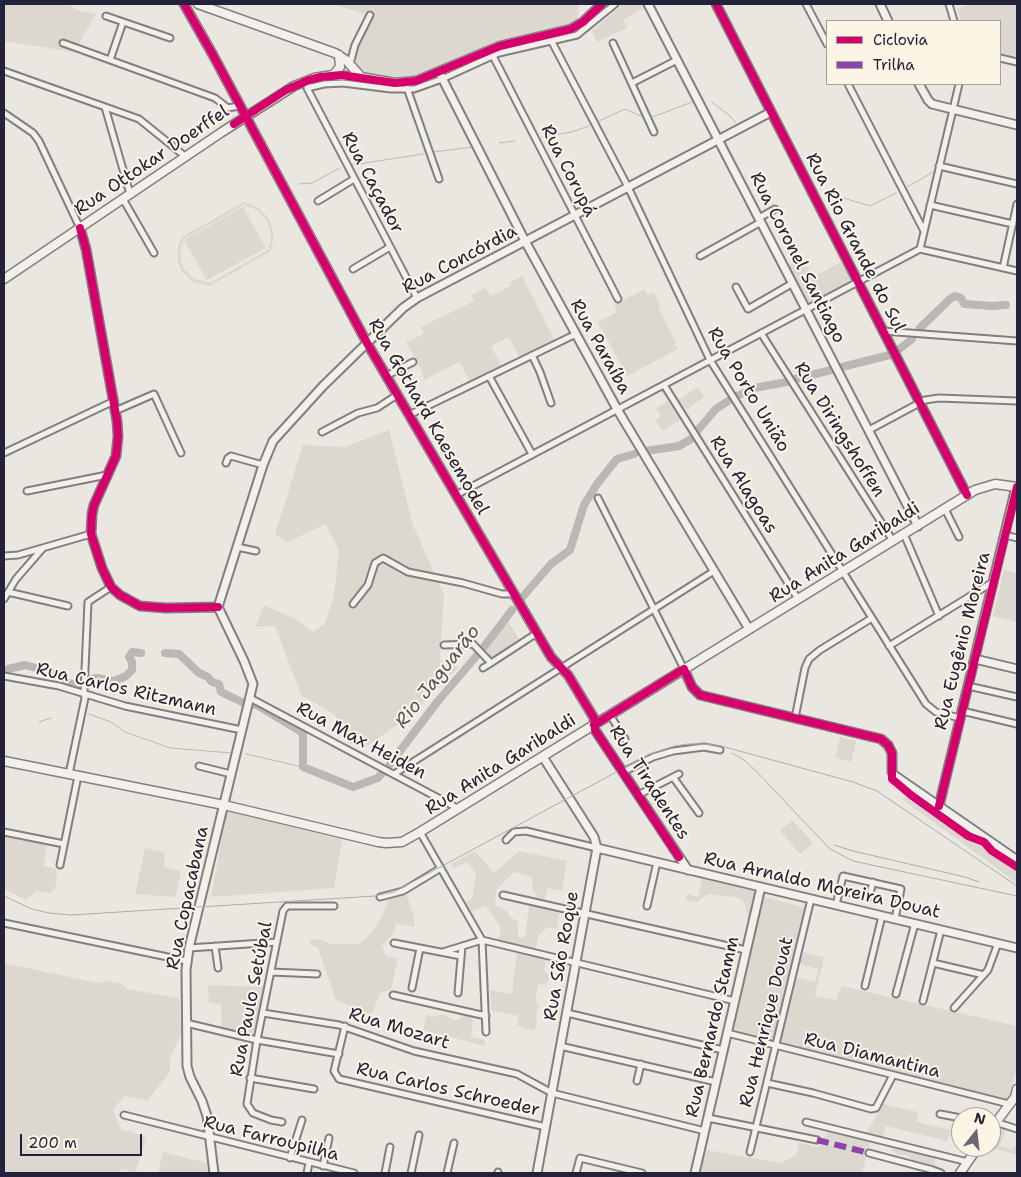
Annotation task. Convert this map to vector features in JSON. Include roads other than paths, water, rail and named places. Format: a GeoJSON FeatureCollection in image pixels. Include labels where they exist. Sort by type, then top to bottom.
{"type":"FeatureCollection","features":[{"type":"Feature","properties":{"kind":"main road","name":"Rua Gothard Kaesemodel"},"geometry":{"type":"LineString","coordinates":[[184,4],[367,343],[551,657],[568,675],[594,718],[594,725]]}},
{"type":"Feature","properties":{"kind":"main road"},"geometry":{"type":"LineString","coordinates":[[192,16],[193,8],[199,4],[210,6],[340,55],[361,77]]}},
{"type":"Feature","properties":{"kind":"main road","name":"Rua Ottokar Doerffel"},"geometry":{"type":"LineString","coordinates":[[4,279],[290,88],[310,80],[333,75],[361,77],[406,86],[440,75],[500,46],[571,29],[583,22],[602,4]]}},
{"type":"Feature","properties":{"kind":"main road"},"geometry":{"type":"LineString","coordinates":[[333,75],[340,67],[340,55]]}},
{"type":"Feature","properties":{"kind":"main road"},"geometry":{"type":"LineString","coordinates":[[234,124],[239,106]]}},
{"type":"Feature","properties":{"kind":"main road","name":"Rua Anita Garibaldi"},"geometry":{"type":"LineString","coordinates":[[4,761],[224,805],[378,842],[402,842],[459,809],[967,495],[995,484],[1017,486]]}},
{"type":"Feature","properties":{"kind":"main road"},"geometry":{"type":"LineString","coordinates":[[1001,1114],[1017,1089]]}},
{"type":"Feature","properties":{"kind":"main road"},"geometry":{"type":"LineString","coordinates":[[1009,1104],[1017,1097]]}},
{"type":"Feature","properties":{"kind":"main road"},"geometry":{"type":"LineString","coordinates":[[960,1173],[971,1157]]}},
{"type":"Feature","properties":{"kind":"street"},"geometry":{"type":"LineString","coordinates":[[440,75],[506,51],[570,38],[583,32],[615,4]]}},
{"type":"Feature","properties":{"kind":"street","name":"Rua Coronel Santiago"},"geometry":{"type":"LineString","coordinates":[[648,4],[918,526]]}},
{"type":"Feature","properties":{"kind":"street","name":"Rua Rio Grande do Sul"},"geometry":{"type":"LineString","coordinates":[[716,4],[967,495]]}},
{"type":"Feature","properties":{"kind":"street"},"geometry":{"type":"LineString","coordinates":[[806,4],[826,42]]}},
{"type":"Feature","properties":{"kind":"street"},"geometry":{"type":"LineString","coordinates":[[880,4],[888,20]]}},
{"type":"Feature","properties":{"kind":"street"},"geometry":{"type":"LineString","coordinates":[[949,4],[954,20]]}},
{"type":"Feature","properties":{"kind":"street"},"geometry":{"type":"LineString","coordinates":[[350,64],[355,45],[370,15]]}},
{"type":"Feature","properties":{"kind":"street"},"geometry":{"type":"LineString","coordinates":[[106,16],[170,38]]}},
{"type":"Feature","properties":{"kind":"street"},"geometry":{"type":"LineString","coordinates":[[110,60],[124,22]]}},
{"type":"Feature","properties":{"kind":"street","name":"Rua Porto União"},"geometry":{"type":"LineString","coordinates":[[552,42],[628,187],[710,360],[928,708],[936,712],[961,714],[1017,724]]}},
{"type":"Feature","properties":{"kind":"street"},"geometry":{"type":"LineString","coordinates":[[63,43],[215,98],[228,108],[239,106]]}},
{"type":"Feature","properties":{"kind":"street"},"geometry":{"type":"LineString","coordinates":[[612,43],[654,132]]}},
{"type":"Feature","properties":{"kind":"street","name":"Rua Corupá"},"geometry":{"type":"LineString","coordinates":[[493,56],[618,299]]}},
{"type":"Feature","properties":{"kind":"street"},"geometry":{"type":"LineString","coordinates":[[1001,58],[1017,62]]}},
{"type":"Feature","properties":{"kind":"street"},"geometry":{"type":"LineString","coordinates":[[632,83],[678,60]]}},
{"type":"Feature","properties":{"kind":"street"},"geometry":{"type":"LineString","coordinates":[[4,71],[144,122],[186,157]]}},
{"type":"Feature","properties":{"kind":"street","name":"Rua Paraíba"},"geometry":{"type":"LineString","coordinates":[[440,75],[525,241],[617,409],[749,629]]}},
{"type":"Feature","properties":{"kind":"street"},"geometry":{"type":"LineString","coordinates":[[307,88],[310,80]]}},
{"type":"Feature","properties":{"kind":"street"},"geometry":{"type":"LineString","coordinates":[[307,88],[324,84],[343,83],[391,89],[406,86],[439,179]]}},
{"type":"Feature","properties":{"kind":"street"},"geometry":{"type":"LineString","coordinates":[[849,85],[924,231]]}},
{"type":"Feature","properties":{"kind":"street"},"geometry":{"type":"LineString","coordinates":[[920,85],[930,103],[1017,125]]}},
{"type":"Feature","properties":{"kind":"street"},"geometry":{"type":"LineString","coordinates":[[920,249],[958,85]]}},
{"type":"Feature","properties":{"kind":"street","name":"Rua Caçador"},"geometry":{"type":"LineString","coordinates":[[307,88],[417,298]]}},
{"type":"Feature","properties":{"kind":"street"},"geometry":{"type":"LineString","coordinates":[[105,108],[127,196],[154,253]]}},
{"type":"Feature","properties":{"kind":"street","name":"Rua Concórdia"},"geometry":{"type":"LineString","coordinates":[[218,607],[262,465],[270,447],[277,436],[317,392],[403,308],[417,298],[771,112]]}},
{"type":"Feature","properties":{"kind":"street"},"geometry":{"type":"LineString","coordinates":[[4,113],[33,133],[40,141],[80,228],[86,249],[114,401],[118,436],[116,456],[92,514],[92,534],[102,568],[112,588],[120,595],[140,606],[166,608],[218,607]]}},
{"type":"Feature","properties":{"kind":"street"},"geometry":{"type":"LineString","coordinates":[[940,166],[1017,184]]}},
{"type":"Feature","properties":{"kind":"street"},"geometry":{"type":"LineString","coordinates":[[318,201],[354,179]]}},
{"type":"Feature","properties":{"kind":"street"},"geometry":{"type":"LineString","coordinates":[[1003,268],[1017,204]]}},
{"type":"Feature","properties":{"kind":"street"},"geometry":{"type":"LineString","coordinates":[[930,205],[1013,224]]}},
{"type":"Feature","properties":{"kind":"street"},"geometry":{"type":"LineString","coordinates":[[700,256],[775,209]]}},
{"type":"Feature","properties":{"kind":"street"},"geometry":{"type":"LineString","coordinates":[[353,269],[390,247]]}},
{"type":"Feature","properties":{"kind":"street"},"geometry":{"type":"LineString","coordinates":[[456,495],[920,249],[1017,271]]}},
{"type":"Feature","properties":{"kind":"street"},"geometry":{"type":"LineString","coordinates":[[736,287],[748,309],[793,284]]}},
{"type":"Feature","properties":{"kind":"street"},"geometry":{"type":"LineString","coordinates":[[883,331],[1017,341]]}},
{"type":"Feature","properties":{"kind":"street","name":"Rua Diringshoffen"},"geometry":{"type":"LineString","coordinates":[[761,333],[893,541]]}},
{"type":"Feature","properties":{"kind":"street"},"geometry":{"type":"LineString","coordinates":[[409,415],[576,334]]}},
{"type":"Feature","properties":{"kind":"street"},"geometry":{"type":"LineString","coordinates":[[532,355],[551,403]]}},
{"type":"Feature","properties":{"kind":"street"},"geometry":{"type":"LineString","coordinates":[[386,376],[413,362]]}},
{"type":"Feature","properties":{"kind":"street"},"geometry":{"type":"LineString","coordinates":[[489,376],[532,454]]}},
{"type":"Feature","properties":{"kind":"street","name":"Rua Alagoas"},"geometry":{"type":"LineString","coordinates":[[664,384],[798,599]]}},
{"type":"Feature","properties":{"kind":"street"},"geometry":{"type":"LineString","coordinates":[[115,411],[154,394],[181,453]]}},
{"type":"Feature","properties":{"kind":"street"},"geometry":{"type":"LineString","coordinates":[[322,432],[358,413],[377,408],[397,395]]}},
{"type":"Feature","properties":{"kind":"street"},"geometry":{"type":"LineString","coordinates":[[869,430],[919,402],[939,398],[1017,401]]}},
{"type":"Feature","properties":{"kind":"street"},"geometry":{"type":"LineString","coordinates":[[4,453],[114,401]]}},
{"type":"Feature","properties":{"kind":"street"},"geometry":{"type":"LineString","coordinates":[[226,463],[231,456],[262,465]]}},
{"type":"Feature","properties":{"kind":"street"},"geometry":{"type":"LineString","coordinates":[[28,491],[107,475]]}},
{"type":"Feature","properties":{"kind":"street","name":"Rua Eugênio Moreira"},"geometry":{"type":"LineString","coordinates":[[939,806],[1017,486]]}},
{"type":"Feature","properties":{"kind":"street"},"geometry":{"type":"LineString","coordinates":[[598,498],[692,688],[700,694],[881,739],[888,745],[892,753],[893,774],[1017,860]]}},
{"type":"Feature","properties":{"kind":"street"},"geometry":{"type":"LineString","coordinates":[[945,509],[959,537]]}},
{"type":"Feature","properties":{"kind":"street"},"geometry":{"type":"LineString","coordinates":[[4,556],[18,555],[92,534]]}},
{"type":"Feature","properties":{"kind":"street"},"geometry":{"type":"LineString","coordinates":[[904,534],[939,616]]}},
{"type":"Feature","properties":{"kind":"street"},"geometry":{"type":"LineString","coordinates":[[1005,535],[1017,538]]}},
{"type":"Feature","properties":{"kind":"street"},"geometry":{"type":"LineString","coordinates":[[4,599],[16,579],[44,547]]}},
{"type":"Feature","properties":{"kind":"street"},"geometry":{"type":"LineString","coordinates":[[237,547],[256,551]]}},
{"type":"Feature","properties":{"kind":"street"},"geometry":{"type":"LineString","coordinates":[[353,604],[366,589],[374,564],[381,559],[386,559],[401,569],[413,573],[463,583],[502,594],[514,594]]}},
{"type":"Feature","properties":{"kind":"street"},"geometry":{"type":"LineString","coordinates":[[394,774],[714,571]]}},
{"type":"Feature","properties":{"kind":"street"},"geometry":{"type":"LineString","coordinates":[[889,646],[993,582]]}},
{"type":"Feature","properties":{"kind":"street"},"geometry":{"type":"LineString","coordinates":[[69,774],[85,698],[88,602],[112,588]]}},
{"type":"Feature","properties":{"kind":"street"},"geometry":{"type":"LineString","coordinates":[[8,592],[68,606]]}},
{"type":"Feature","properties":{"kind":"street","name":"Rua Copacabana"},"geometry":{"type":"LineString","coordinates":[[214,1173],[211,1138],[205,1109],[187,1066],[187,961],[250,700],[252,680],[218,607]]}},
{"type":"Feature","properties":{"kind":"street"},"geometry":{"type":"LineString","coordinates":[[794,718],[805,668],[809,659],[820,650],[872,618]]}},
{"type":"Feature","properties":{"kind":"street"},"geometry":{"type":"LineString","coordinates":[[483,668],[537,633]]}},
{"type":"Feature","properties":{"kind":"street"},"geometry":{"type":"LineString","coordinates":[[444,646],[468,644],[476,646],[491,663]]}},
{"type":"Feature","properties":{"kind":"street"},"geometry":{"type":"LineString","coordinates":[[974,659],[1017,669]]}},
{"type":"Feature","properties":{"kind":"street","name":"Rua Carlos Ritzmann"},"geometry":{"type":"LineString","coordinates":[[4,676],[52,684],[84,692],[125,706],[242,730]]}},
{"type":"Feature","properties":{"kind":"street"},"geometry":{"type":"LineString","coordinates":[[968,686],[1017,697]]}},
{"type":"Feature","properties":{"kind":"street","name":"Rua Max Heiden"},"geometry":{"type":"LineString","coordinates":[[250,700],[459,809]]}},
{"type":"Feature","properties":{"kind":"street"},"geometry":{"type":"LineString","coordinates":[[610,715],[625,739]]}},
{"type":"Feature","properties":{"kind":"street","name":"Rua Tiradentes"},"geometry":{"type":"LineString","coordinates":[[594,725],[595,730],[688,870]]}},
{"type":"Feature","properties":{"kind":"street"},"geometry":{"type":"LineString","coordinates":[[623,772],[672,751],[704,747],[720,750]]}},
{"type":"Feature","properties":{"kind":"street","name":"Rua São Roque"},"geometry":{"type":"LineString","coordinates":[[537,1173],[596,848],[594,837],[543,757]]}},
{"type":"Feature","properties":{"kind":"street"},"geometry":{"type":"LineString","coordinates":[[199,766],[231,774]]}},
{"type":"Feature","properties":{"kind":"street"},"geometry":{"type":"LineString","coordinates":[[638,795],[679,774]]}},
{"type":"Feature","properties":{"kind":"street"},"geometry":{"type":"LineString","coordinates":[[60,865],[78,776]]}},
{"type":"Feature","properties":{"kind":"street"},"geometry":{"type":"LineString","coordinates":[[673,777],[699,813]]}},
{"type":"Feature","properties":{"kind":"street","name":"Rua Arnaldo Moreira Douat"},"geometry":{"type":"LineString","coordinates":[[506,840],[514,832],[526,831],[1017,948]]}},
{"type":"Feature","properties":{"kind":"street"},"geometry":{"type":"LineString","coordinates":[[4,832],[64,844]]}},
{"type":"Feature","properties":{"kind":"street"},"geometry":{"type":"LineString","coordinates":[[420,832],[482,940],[486,1032]]}},
{"type":"Feature","properties":{"kind":"street"},"geometry":{"type":"LineString","coordinates":[[594,837],[609,851]]}},
{"type":"Feature","properties":{"kind":"street"},"geometry":{"type":"LineString","coordinates":[[673,866],[677,863],[679,857]]}},
{"type":"Feature","properties":{"kind":"street"},"geometry":{"type":"LineString","coordinates":[[647,906],[657,862]]}},
{"type":"Feature","properties":{"kind":"street"},"geometry":{"type":"LineString","coordinates":[[380,897],[403,891],[441,868]]}},
{"type":"Feature","properties":{"kind":"street"},"geometry":{"type":"LineString","coordinates":[[836,905],[843,876],[872,882],[901,889],[895,919]]}},
{"type":"Feature","properties":{"kind":"street"},"geometry":{"type":"LineString","coordinates":[[839,890],[869,897],[872,882]]}},
{"type":"Feature","properties":{"kind":"street","name":"Rua Bernardo Stamm"},"geometry":{"type":"LineString","coordinates":[[695,1173],[761,887]]}},
{"type":"Feature","properties":{"kind":"street"},"geometry":{"type":"LineString","coordinates":[[503,895],[746,950]]}},
{"type":"Feature","properties":{"kind":"street","name":"Rua Henrique Douat"},"geometry":{"type":"LineString","coordinates":[[750,1152],[811,899]]}},
{"type":"Feature","properties":{"kind":"street","name":"Rua Paulo Setúbal"},"geometry":{"type":"LineString","coordinates":[[282,1122],[271,1120],[250,1110],[247,1104],[257,1040],[285,908],[288,906],[334,906]]}},
{"type":"Feature","properties":{"kind":"street"},"geometry":{"type":"LineString","coordinates":[[865,986],[882,916]]}},
{"type":"Feature","properties":{"kind":"street"},"geometry":{"type":"LineString","coordinates":[[4,923],[187,961]]}},
{"type":"Feature","properties":{"kind":"street"},"geometry":{"type":"LineString","coordinates":[[896,994],[914,923]]}},
{"type":"Feature","properties":{"kind":"street"},"geometry":{"type":"LineString","coordinates":[[923,1001],[941,930]]}},
{"type":"Feature","properties":{"kind":"street"},"geometry":{"type":"LineString","coordinates":[[443,952],[482,940],[735,1001]]}},
{"type":"Feature","properties":{"kind":"street"},"geometry":{"type":"LineString","coordinates":[[189,948],[277,942]]}},
{"type":"Feature","properties":{"kind":"street"},"geometry":{"type":"LineString","coordinates":[[394,943],[461,956]]}},
{"type":"Feature","properties":{"kind":"street"},"geometry":{"type":"LineString","coordinates":[[954,1008],[984,975],[992,962],[998,943]]}},
{"type":"Feature","properties":{"kind":"street"},"geometry":{"type":"LineString","coordinates":[[215,946],[218,968]]}},
{"type":"Feature","properties":{"kind":"street"},"geometry":{"type":"LineString","coordinates":[[458,993],[462,946]]}},
{"type":"Feature","properties":{"kind":"street"},"geometry":{"type":"LineString","coordinates":[[412,988],[420,948]]}},
{"type":"Feature","properties":{"kind":"street"},"geometry":{"type":"LineString","coordinates":[[933,963],[984,975]]}},
{"type":"Feature","properties":{"kind":"street"},"geometry":{"type":"LineString","coordinates":[[271,972],[317,974]]}},
{"type":"Feature","properties":{"kind":"street"},"geometry":{"type":"LineString","coordinates":[[393,995],[486,1016]]}},
{"type":"Feature","properties":{"kind":"street","name":"Rua Mozart"},"geometry":{"type":"LineString","coordinates":[[263,1013],[345,1026],[414,1051],[517,1074],[552,1093],[705,1131]]}},
{"type":"Feature","properties":{"kind":"street"},"geometry":{"type":"LineString","coordinates":[[567,1013],[724,1050]]}},
{"type":"Feature","properties":{"kind":"street"},"geometry":{"type":"LineString","coordinates":[[186,1023],[257,1040],[338,1054]]}},
{"type":"Feature","properties":{"kind":"street","name":"Rua Carlos Schroeder"},"geometry":{"type":"LineString","coordinates":[[345,1026],[334,1071],[337,1077],[343,1080],[546,1127]]}},
{"type":"Feature","properties":{"kind":"street","name":"Rua Diamantina"},"geometry":{"type":"LineString","coordinates":[[727,1033],[1009,1104]]}},
{"type":"Feature","properties":{"kind":"street"},"geometry":{"type":"LineString","coordinates":[[560,1046],[716,1082]]}},
{"type":"Feature","properties":{"kind":"street"},"geometry":{"type":"LineString","coordinates":[[637,1080],[640,1064]]}},
{"type":"Feature","properties":{"kind":"street"},"geometry":{"type":"LineString","coordinates":[[767,1083],[874,1109],[893,1075]]}},
{"type":"Feature","properties":{"kind":"street"},"geometry":{"type":"LineString","coordinates":[[250,1078],[314,1089]]}},
{"type":"Feature","properties":{"kind":"street"},"geometry":{"type":"LineString","coordinates":[[940,1114],[951,1116]]}},
{"type":"Feature","properties":{"kind":"street","name":"Rua Farroupilha"},"geometry":{"type":"LineString","coordinates":[[124,1115],[354,1173]]}},
{"type":"Feature","properties":{"kind":"street"},"geometry":{"type":"LineString","coordinates":[[708,1118],[817,1140]]}},
{"type":"Feature","properties":{"kind":"street"},"geometry":{"type":"LineString","coordinates":[[290,1158],[302,1120]]}},
{"type":"Feature","properties":{"kind":"street"},"geometry":{"type":"LineString","coordinates":[[806,1122],[968,1162]]}},
{"type":"Feature","properties":{"kind":"street"},"geometry":{"type":"LineString","coordinates":[[1001,1126],[1017,1129]]}},
{"type":"Feature","properties":{"kind":"street"},"geometry":{"type":"LineString","coordinates":[[411,1173],[419,1135]]}},
{"type":"Feature","properties":{"kind":"street"},"geometry":{"type":"LineString","coordinates":[[322,1166],[329,1138]]}},
{"type":"Feature","properties":{"kind":"street"},"geometry":{"type":"LineString","coordinates":[[447,1173],[454,1143]]}},
{"type":"Feature","properties":{"kind":"street"},"geometry":{"type":"LineString","coordinates":[[385,1173],[390,1147]]}},
{"type":"Feature","properties":{"kind":"street"},"geometry":{"type":"LineString","coordinates":[[869,1154],[941,1173]]}},
{"type":"Feature","properties":{"kind":"street"},"geometry":{"type":"LineString","coordinates":[[576,1173],[580,1158],[617,1170],[642,1173]]}},
{"type":"Feature","properties":{"kind":"street"},"geometry":{"type":"LineString","coordinates":[[307,1173],[309,1162]]}},
{"type":"Feature","properties":{"kind":"waterway"},"geometry":{"type":"LineString","coordinates":[[650,118],[692,102]]}},
{"type":"Feature","properties":{"kind":"waterway"},"geometry":{"type":"LineString","coordinates":[[712,102],[736,123]]}},
{"type":"Feature","properties":{"kind":"waterway"},"geometry":{"type":"LineString","coordinates":[[599,121],[625,109],[643,117]]}},
{"type":"Feature","properties":{"kind":"waterway"},"geometry":{"type":"LineString","coordinates":[[542,137],[571,132],[589,126]]}},
{"type":"Feature","properties":{"kind":"waterway"},"geometry":{"type":"LineString","coordinates":[[499,143],[515,141]]}},
{"type":"Feature","properties":{"kind":"waterway"},"geometry":{"type":"LineString","coordinates":[[433,152],[473,147]]}},
{"type":"Feature","properties":{"kind":"waterway"},"geometry":{"type":"LineString","coordinates":[[352,165],[423,154]]}},
{"type":"Feature","properties":{"kind":"waterway"},"geometry":{"type":"LineString","coordinates":[[299,184],[312,183],[340,168]]}},
{"type":"Feature","properties":{"kind":"waterway"},"geometry":{"type":"LineString","coordinates":[[907,187],[933,172]]}},
{"type":"Feature","properties":{"kind":"waterway"},"geometry":{"type":"LineString","coordinates":[[827,193],[870,206],[896,193]]}},
{"type":"Feature","properties":{"kind":"waterway","name":"Rio Jaguarão"},"geometry":{"type":"LineString","coordinates":[[920,328],[955,296],[961,298],[964,304],[1006,305]]}},
{"type":"Feature","properties":{"kind":"waterway","name":"Rio Jaguarão"},"geometry":{"type":"LineString","coordinates":[[897,351],[912,339]]}},
{"type":"Feature","properties":{"kind":"waterway","name":"Rio Jaguarão"},"geometry":{"type":"LineString","coordinates":[[842,367],[890,355]]}},
{"type":"Feature","properties":{"kind":"waterway","name":"Rio Jaguarão"},"geometry":{"type":"LineString","coordinates":[[795,379],[831,370]]}},
{"type":"Feature","properties":{"kind":"waterway","name":"Rio Jaguarão"},"geometry":{"type":"LineString","coordinates":[[737,396],[754,388],[787,382]]}},
{"type":"Feature","properties":{"kind":"waterway","name":"Rio Jaguarão"},"geometry":{"type":"LineString","coordinates":[[697,431],[716,409],[728,401]]}},
{"type":"Feature","properties":{"kind":"waterway","name":"Rio Jaguarão"},"geometry":{"type":"LineString","coordinates":[[646,451],[679,446],[691,439]]}},
{"type":"Feature","properties":{"kind":"waterway","name":"Rio Jaguarão"},"geometry":{"type":"LineString","coordinates":[[520,600],[551,564],[570,550],[584,505],[597,484],[617,459],[634,454]]}},
{"type":"Feature","properties":{"kind":"waterway","name":"Rio Jaguarão"},"geometry":{"type":"LineString","coordinates":[[390,764],[512,610]]}},
{"type":"Feature","properties":{"kind":"waterway","name":"Rio Jaguarão"},"geometry":{"type":"LineString","coordinates":[[89,680],[97,678],[114,681],[126,676],[132,670],[132,662],[129,657],[132,652],[141,653]]}},
{"type":"Feature","properties":{"kind":"waterway","name":"Rio Jaguarão"},"geometry":{"type":"LineString","coordinates":[[165,653],[179,654],[199,673],[208,677],[212,682],[219,684],[221,692],[244,703],[257,705],[303,733],[303,767],[353,787],[378,778],[382,773]]}},
{"type":"Feature","properties":{"kind":"waterway","name":"Rio Jaguarão"},"geometry":{"type":"LineString","coordinates":[[4,670],[25,665],[56,673],[66,682],[78,686]]}},
{"type":"Feature","properties":{"kind":"waterway"},"geometry":{"type":"LineString","coordinates":[[89,714],[111,722],[125,732],[170,748],[232,753]]}},
{"type":"Feature","properties":{"kind":"waterway"},"geometry":{"type":"LineString","coordinates":[[39,722],[51,718]]}},
{"type":"Feature","properties":{"kind":"waterway"},"geometry":{"type":"LineString","coordinates":[[246,754],[303,767]]}},
{"type":"Feature","properties":{"kind":"railway"},"geometry":{"type":"LineString","coordinates":[[4,896],[32,909],[71,915],[375,896],[394,892],[648,755],[674,746],[688,744],[721,746],[853,782],[877,791],[1017,886]]}},
{"type":"Feature","properties":{"kind":"railway"},"geometry":{"type":"LineString","coordinates":[[732,753],[744,760],[756,771],[830,849],[853,861],[1017,896]]}},
{"type":"Feature","properties":{"kind":"railway"},"geometry":{"type":"LineString","coordinates":[[834,845],[979,882]]}}]}
